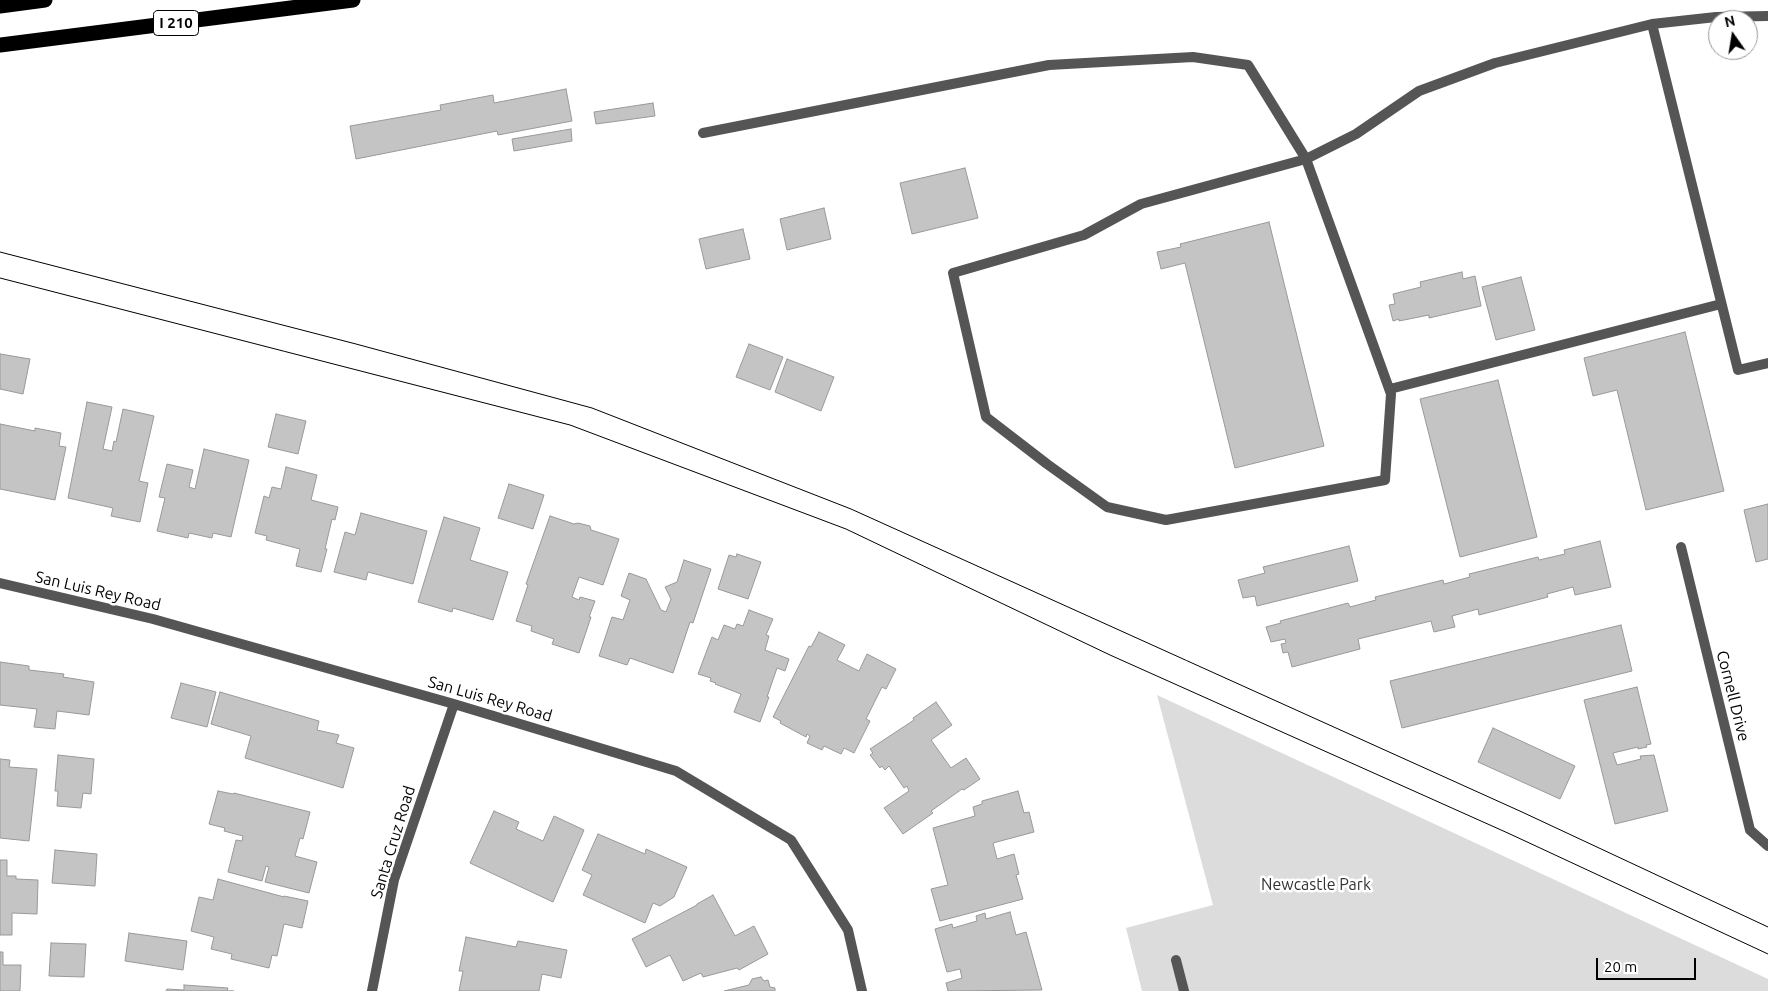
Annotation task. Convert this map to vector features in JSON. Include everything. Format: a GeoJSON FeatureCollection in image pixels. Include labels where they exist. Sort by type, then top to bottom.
{"type":"FeatureCollection","features":[{"type":"Feature","properties":{"kind":"highway"},"geometry":{"type":"LineString","coordinates":[[0,6],[46,0]]}},
{"type":"Feature","properties":{"kind":"highway","name":"I 210"},"geometry":{"type":"LineString","coordinates":[[0,45],[353,0]]}},
{"type":"Feature","properties":{"kind":"street"},"geometry":{"type":"LineString","coordinates":[[703,133],[1048,65],[1193,57],[1248,65],[1306,159],[1390,389],[1385,480],[1166,520],[1107,507],[986,417],[953,273],[1084,234],[1141,204],[1306,159],[1356,134],[1419,90],[1495,64],[1652,24],[1716,17],[1768,16]]}},
{"type":"Feature","properties":{"kind":"street"},"geometry":{"type":"LineString","coordinates":[[1652,24],[1738,370],[1768,363]]}},
{"type":"Feature","properties":{"kind":"street"},"geometry":{"type":"LineString","coordinates":[[1390,389],[1721,304]]}},
{"type":"Feature","properties":{"kind":"street","name":"Cornell Drive"},"geometry":{"type":"LineString","coordinates":[[1680,547],[1750,830],[1768,846]]}},
{"type":"Feature","properties":{"kind":"street","name":"San Luis Rey Road"},"geometry":{"type":"LineString","coordinates":[[0,584],[152,619],[454,704],[676,770],[792,840],[848,930],[862,991]]}},
{"type":"Feature","properties":{"kind":"street","name":"Santa Cruz Road"},"geometry":{"type":"LineString","coordinates":[[372,991],[394,880],[454,704]]}},
{"type":"Feature","properties":{"kind":"street"},"geometry":{"type":"LineString","coordinates":[[1176,960],[1184,991]]}},
{"type":"Feature","properties":{"kind":"green space","name":"Newcastle Park"},"geometry":{"type":"Polygon","coordinates":[[[1157,695],[1768,979],[1768,991],[1142,991],[1126,928],[1213,905],[1157,695]]]}},
{"type":"Feature","properties":{"kind":"building"},"geometry":{"type":"Polygon","coordinates":[[[566,89],[572,121],[498,135],[497,131],[356,159],[350,126],[441,110],[440,105],[493,95],[494,103],[566,89]]]}},
{"type":"Feature","properties":{"kind":"building"},"geometry":{"type":"Polygon","coordinates":[[[653,103],[655,116],[596,124],[594,112],[653,103]]]}},
{"type":"Feature","properties":{"kind":"building"},"geometry":{"type":"Polygon","coordinates":[[[571,129],[572,141],[514,151],[512,139],[571,129]]]}},
{"type":"Feature","properties":{"kind":"building"},"geometry":{"type":"Polygon","coordinates":[[[965,168],[978,218],[912,234],[900,183],[965,168]]]}},
{"type":"Feature","properties":{"kind":"building"},"geometry":{"type":"Polygon","coordinates":[[[824,208],[831,239],[787,250],[780,219],[824,208]]]}},
{"type":"Feature","properties":{"kind":"building"},"geometry":{"type":"Polygon","coordinates":[[[1269,222],[1324,446],[1235,468],[1185,263],[1161,269],[1157,252],[1181,247],[1180,244],[1269,222]]]}},
{"type":"Feature","properties":{"kind":"building"},"geometry":{"type":"Polygon","coordinates":[[[743,229],[750,259],[706,269],[699,239],[743,229]]]}},
{"type":"Feature","properties":{"kind":"building"},"geometry":{"type":"Polygon","coordinates":[[[1462,272],[1463,279],[1475,276],[1481,306],[1429,318],[1429,315],[1393,321],[1389,305],[1395,304],[1393,294],[1421,287],[1420,282],[1462,272]]]}},
{"type":"Feature","properties":{"kind":"building"},"geometry":{"type":"Polygon","coordinates":[[[1521,277],[1535,330],[1496,340],[1482,287],[1521,277]]]}},
{"type":"Feature","properties":{"kind":"building"},"geometry":{"type":"Polygon","coordinates":[[[1685,332],[1724,491],[1646,510],[1617,390],[1593,396],[1584,358],[1685,332]]]}},
{"type":"Feature","properties":{"kind":"building"},"geometry":{"type":"Polygon","coordinates":[[[749,344],[783,357],[770,390],[736,377],[749,344]]]}},
{"type":"Feature","properties":{"kind":"building"},"geometry":{"type":"Polygon","coordinates":[[[0,354],[30,359],[23,394],[0,389],[0,354]]]}},
{"type":"Feature","properties":{"kind":"building"},"geometry":{"type":"Polygon","coordinates":[[[787,359],[834,377],[821,411],[775,392],[787,359]]]}},
{"type":"Feature","properties":{"kind":"building"},"geometry":{"type":"Polygon","coordinates":[[[1498,380],[1537,537],[1460,557],[1420,399],[1498,380]]]}},
{"type":"Feature","properties":{"kind":"building"},"geometry":{"type":"Polygon","coordinates":[[[87,402],[112,407],[103,449],[112,451],[114,441],[116,442],[123,409],[154,416],[139,481],[148,483],[140,522],[111,516],[113,508],[68,498],[87,402]]]}},
{"type":"Feature","properties":{"kind":"building"},"geometry":{"type":"Polygon","coordinates":[[[276,414],[306,421],[298,454],[268,447],[276,414]]]}},
{"type":"Feature","properties":{"kind":"building"},"geometry":{"type":"Polygon","coordinates":[[[0,424],[35,431],[35,428],[61,433],[59,446],[66,447],[55,500],[0,489],[0,424]]]}},
{"type":"Feature","properties":{"kind":"building"},"geometry":{"type":"Polygon","coordinates":[[[204,449],[249,460],[231,537],[213,533],[212,538],[189,533],[188,538],[157,531],[165,498],[159,497],[167,464],[193,470],[189,487],[195,489],[204,449]]]}},
{"type":"Feature","properties":{"kind":"building"},"geometry":{"type":"Polygon","coordinates":[[[286,467],[317,475],[311,500],[338,507],[335,520],[332,519],[321,572],[296,566],[300,549],[266,540],[267,536],[255,533],[264,496],[269,498],[272,487],[281,489],[286,467]]]}},
{"type":"Feature","properties":{"kind":"building"},"geometry":{"type":"Polygon","coordinates":[[[509,484],[544,495],[533,529],[498,518],[509,484]]]}},
{"type":"Feature","properties":{"kind":"building"},"geometry":{"type":"Polygon","coordinates":[[[1768,504],[1768,559],[1756,562],[1744,510],[1768,504]]]}},
{"type":"Feature","properties":{"kind":"building"},"geometry":{"type":"Polygon","coordinates":[[[361,513],[427,531],[413,584],[368,572],[366,580],[334,572],[345,532],[355,535],[361,513]]]}},
{"type":"Feature","properties":{"kind":"building"},"geometry":{"type":"Polygon","coordinates":[[[550,516],[574,524],[590,526],[591,530],[619,539],[603,585],[579,577],[572,597],[579,600],[580,597],[595,601],[579,653],[552,644],[554,639],[531,631],[532,626],[516,621],[528,585],[526,584],[550,516]]]}},
{"type":"Feature","properties":{"kind":"building"},"geometry":{"type":"Polygon","coordinates":[[[444,517],[480,528],[470,560],[508,572],[493,620],[453,608],[452,612],[418,602],[444,517]]]}},
{"type":"Feature","properties":{"kind":"building"},"geometry":{"type":"Polygon","coordinates":[[[1600,541],[1611,587],[1575,595],[1573,587],[1547,594],[1548,597],[1479,615],[1478,609],[1452,616],[1455,627],[1434,632],[1431,621],[1358,639],[1360,649],[1292,667],[1288,652],[1283,653],[1281,644],[1286,643],[1285,639],[1271,642],[1266,627],[1281,623],[1280,621],[1348,603],[1350,607],[1376,600],[1375,597],[1443,580],[1444,584],[1470,577],[1469,574],[1538,557],[1539,560],[1565,554],[1564,550],[1600,541]]]}},
{"type":"Feature","properties":{"kind":"building"},"geometry":{"type":"Polygon","coordinates":[[[1349,546],[1358,581],[1257,606],[1255,596],[1243,598],[1238,580],[1265,573],[1263,567],[1349,546]]]}},
{"type":"Feature","properties":{"kind":"building"},"geometry":{"type":"Polygon","coordinates":[[[737,554],[761,562],[748,599],[718,589],[729,555],[736,557],[737,554]]]}},
{"type":"Feature","properties":{"kind":"building"},"geometry":{"type":"Polygon","coordinates":[[[684,560],[711,569],[693,623],[690,622],[673,673],[630,658],[627,665],[599,656],[612,617],[623,620],[630,600],[621,596],[629,573],[646,579],[661,610],[666,612],[671,599],[665,587],[677,582],[684,560]]]}},
{"type":"Feature","properties":{"kind":"building"},"geometry":{"type":"Polygon","coordinates":[[[749,610],[773,619],[766,635],[769,636],[765,650],[789,659],[785,671],[777,668],[760,722],[734,712],[741,694],[715,684],[710,681],[711,678],[698,674],[712,637],[718,640],[724,625],[735,629],[737,624],[743,626],[749,610]]]}},
{"type":"Feature","properties":{"kind":"building"},"geometry":{"type":"Polygon","coordinates":[[[1621,625],[1632,671],[1402,728],[1390,681],[1621,625]]]}},
{"type":"Feature","properties":{"kind":"building"},"geometry":{"type":"Polygon","coordinates":[[[819,632],[845,645],[837,660],[859,671],[867,654],[896,669],[886,689],[882,687],[866,719],[870,721],[854,753],[844,748],[841,754],[824,746],[822,750],[807,743],[810,736],[807,734],[806,737],[780,723],[781,721],[773,717],[809,646],[811,647],[819,632]]]}},
{"type":"Feature","properties":{"kind":"building"},"geometry":{"type":"Polygon","coordinates":[[[0,662],[29,666],[29,670],[64,674],[63,677],[94,682],[89,715],[57,711],[55,729],[34,727],[37,709],[0,705],[0,662]]]}},
{"type":"Feature","properties":{"kind":"building"},"geometry":{"type":"Polygon","coordinates":[[[181,683],[216,692],[207,727],[171,718],[181,683]]]}},
{"type":"Feature","properties":{"kind":"building"},"geometry":{"type":"Polygon","coordinates":[[[1637,687],[1651,744],[1646,745],[1647,747],[1638,749],[1638,747],[1613,753],[1617,765],[1641,759],[1640,756],[1654,755],[1668,811],[1615,824],[1584,700],[1637,687]]]}},
{"type":"Feature","properties":{"kind":"building"},"geometry":{"type":"Polygon","coordinates":[[[220,692],[319,721],[317,730],[339,735],[336,743],[354,748],[343,788],[245,758],[251,736],[211,724],[220,692]]]}},
{"type":"Feature","properties":{"kind":"building"},"geometry":{"type":"Polygon","coordinates":[[[936,702],[952,725],[931,740],[951,768],[966,758],[980,779],[931,811],[933,813],[903,834],[884,808],[909,791],[907,786],[904,788],[889,766],[885,770],[882,766],[880,768],[870,755],[873,753],[870,749],[914,720],[913,718],[936,702]]]}},
{"type":"Feature","properties":{"kind":"building"},"geometry":{"type":"Polygon","coordinates":[[[1493,728],[1575,766],[1560,799],[1478,762],[1493,728]]]}},
{"type":"Feature","properties":{"kind":"building"},"geometry":{"type":"Polygon","coordinates":[[[58,755],[94,759],[91,794],[83,793],[81,808],[57,806],[58,791],[55,791],[58,755]]]}},
{"type":"Feature","properties":{"kind":"building"},"geometry":{"type":"Polygon","coordinates":[[[0,759],[10,760],[9,767],[37,769],[29,841],[0,838],[0,759]]]}},
{"type":"Feature","properties":{"kind":"building"},"geometry":{"type":"Polygon","coordinates":[[[218,791],[234,793],[310,812],[303,839],[300,838],[295,856],[317,862],[309,893],[265,882],[269,867],[266,866],[262,881],[228,872],[236,840],[242,841],[243,836],[224,831],[225,828],[209,824],[218,791]]]}},
{"type":"Feature","properties":{"kind":"building"},"geometry":{"type":"Polygon","coordinates":[[[1018,791],[1024,813],[1029,812],[1034,832],[993,843],[997,859],[1014,854],[1019,874],[1016,875],[1023,899],[940,921],[931,889],[948,885],[933,828],[975,816],[973,807],[982,804],[982,801],[1018,791]]]}},
{"type":"Feature","properties":{"kind":"building"},"geometry":{"type":"Polygon","coordinates":[[[494,811],[519,822],[516,829],[543,841],[554,816],[584,830],[553,902],[470,863],[494,811]]]}},
{"type":"Feature","properties":{"kind":"building"},"geometry":{"type":"Polygon","coordinates":[[[598,834],[645,854],[646,849],[687,867],[674,897],[660,906],[653,903],[645,923],[583,895],[592,875],[582,870],[598,834]]]}},
{"type":"Feature","properties":{"kind":"building"},"geometry":{"type":"Polygon","coordinates":[[[55,850],[97,854],[95,886],[52,883],[55,850]]]}},
{"type":"Feature","properties":{"kind":"building"},"geometry":{"type":"Polygon","coordinates":[[[0,860],[7,860],[7,876],[16,876],[16,879],[38,880],[37,914],[12,913],[12,935],[0,935],[0,860]]]}},
{"type":"Feature","properties":{"kind":"building"},"geometry":{"type":"Polygon","coordinates":[[[218,879],[284,897],[308,901],[302,928],[284,924],[277,956],[272,955],[269,968],[231,959],[232,954],[211,949],[214,937],[191,931],[199,897],[213,900],[218,879]]]}},
{"type":"Feature","properties":{"kind":"building"},"geometry":{"type":"Polygon","coordinates":[[[713,895],[735,936],[754,926],[768,954],[739,970],[737,968],[703,977],[701,973],[683,981],[670,955],[646,967],[632,939],[713,895]]]}},
{"type":"Feature","properties":{"kind":"building"},"geometry":{"type":"Polygon","coordinates":[[[1010,912],[1016,935],[1026,932],[1042,990],[948,991],[946,983],[962,978],[960,969],[947,972],[935,929],[952,924],[953,928],[977,921],[976,916],[985,913],[986,919],[1010,912]]]}},
{"type":"Feature","properties":{"kind":"building"},"geometry":{"type":"Polygon","coordinates":[[[129,933],[187,941],[183,970],[125,961],[129,933]]]}},
{"type":"Feature","properties":{"kind":"building"},"geometry":{"type":"Polygon","coordinates":[[[466,937],[516,947],[518,941],[567,950],[561,978],[542,974],[539,991],[459,991],[463,971],[459,971],[466,937]]]}},
{"type":"Feature","properties":{"kind":"building"},"geometry":{"type":"Polygon","coordinates":[[[51,943],[86,944],[84,977],[49,976],[51,943]]]}},
{"type":"Feature","properties":{"kind":"building"},"geometry":{"type":"Polygon","coordinates":[[[0,952],[3,952],[3,965],[21,965],[20,991],[0,991],[0,952]]]}},
{"type":"Feature","properties":{"kind":"building"},"geometry":{"type":"Polygon","coordinates":[[[761,977],[764,981],[768,980],[770,987],[775,988],[775,991],[724,991],[749,985],[752,979],[761,977]]]}},
{"type":"Feature","properties":{"kind":"building"},"geometry":{"type":"Polygon","coordinates":[[[184,985],[228,988],[227,991],[166,991],[167,989],[184,990],[184,985]]]}},
{"type":"Feature","properties":{"kind":"tram line"},"geometry":{"type":"LineString","coordinates":[[0,252],[356,344],[592,408],[851,509],[1522,812],[1768,927]]}},
{"type":"Feature","properties":{"kind":"tram line"},"geometry":{"type":"LineString","coordinates":[[0,278],[570,425],[846,529],[1110,655],[1510,834],[1768,954]]}}]}
